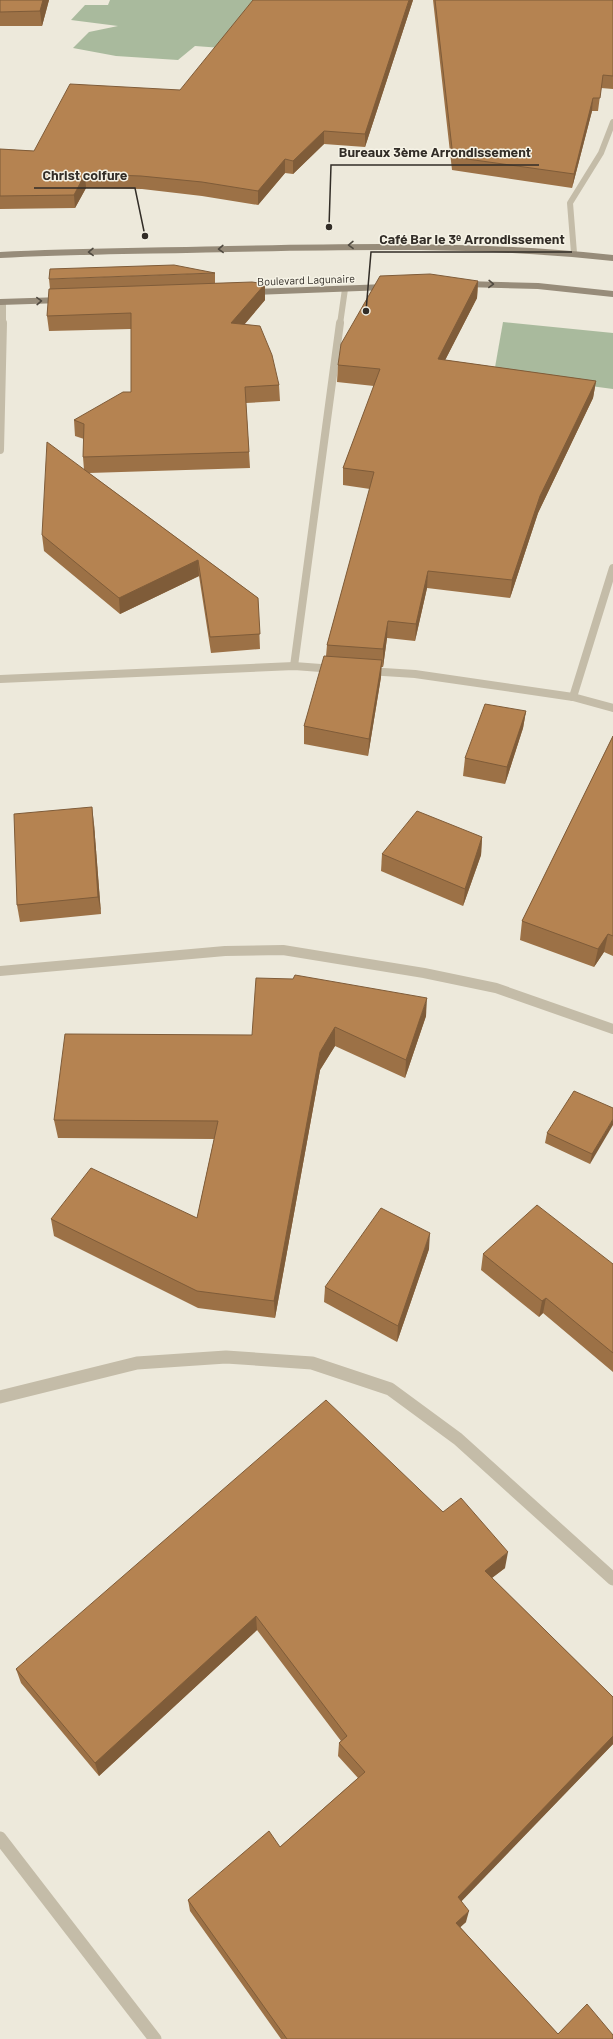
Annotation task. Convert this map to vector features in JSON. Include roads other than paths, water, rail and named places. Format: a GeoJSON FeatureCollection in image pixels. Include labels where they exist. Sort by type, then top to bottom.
{"type":"FeatureCollection","features":[{"type":"Feature","properties":{"kind":"main road"},"geometry":{"type":"LineString","coordinates":[[0,255],[390,245],[574,253],[613,258]]}},
{"type":"Feature","properties":{"kind":"main road"},"geometry":{"type":"LineString","coordinates":[[458,284],[538,286],[584,289],[613,294]]}},
{"type":"Feature","properties":{"kind":"main road","name":"Boulevard Lagunaire"},"geometry":{"type":"LineString","coordinates":[[243,293],[390,287]]}},
{"type":"Feature","properties":{"kind":"main road"},"geometry":{"type":"LineString","coordinates":[[1,302],[66,300]]}},
{"type":"Feature","properties":{"kind":"street"},"geometry":{"type":"LineString","coordinates":[[574,253],[570,203],[601,153],[613,122]]}},
{"type":"Feature","properties":{"kind":"street"},"geometry":{"type":"LineString","coordinates":[[294,666],[345,289]]}},
{"type":"Feature","properties":{"kind":"street"},"geometry":{"type":"LineString","coordinates":[[0,450],[1,302]]}},
{"type":"Feature","properties":{"kind":"street"},"geometry":{"type":"LineString","coordinates":[[573,697],[613,568]]}},
{"type":"Feature","properties":{"kind":"street"},"geometry":{"type":"LineString","coordinates":[[0,679],[294,666],[339,669]]}},
{"type":"Feature","properties":{"kind":"street"},"geometry":{"type":"LineString","coordinates":[[362,670],[415,674],[573,697],[613,708]]}},
{"type":"Feature","properties":{"kind":"street"},"geometry":{"type":"LineString","coordinates":[[0,971],[225,951],[283,950],[424,973],[496,988],[613,1029]]}},
{"type":"Feature","properties":{"kind":"street"},"geometry":{"type":"LineString","coordinates":[[0,1398],[137,1362],[226,1357],[312,1363],[390,1389],[458,1439],[613,1579]]}},
{"type":"Feature","properties":{"kind":"street"},"geometry":{"type":"LineString","coordinates":[[0,1838],[155,2039]]}},
{"type":"Feature","properties":{"kind":"place","name":"Bureaux 3ème Arrondissement"},"geometry":{"type":"Point","coordinates":[329,227]}},
{"type":"Feature","properties":{"kind":"place","name":"Christ coifure"},"geometry":{"type":"Point","coordinates":[145,236]}},
{"type":"Feature","properties":{"kind":"place","name":"Café Bar le 3ᵉ Arrondissement"},"geometry":{"type":"Point","coordinates":[366,311]}}]}
